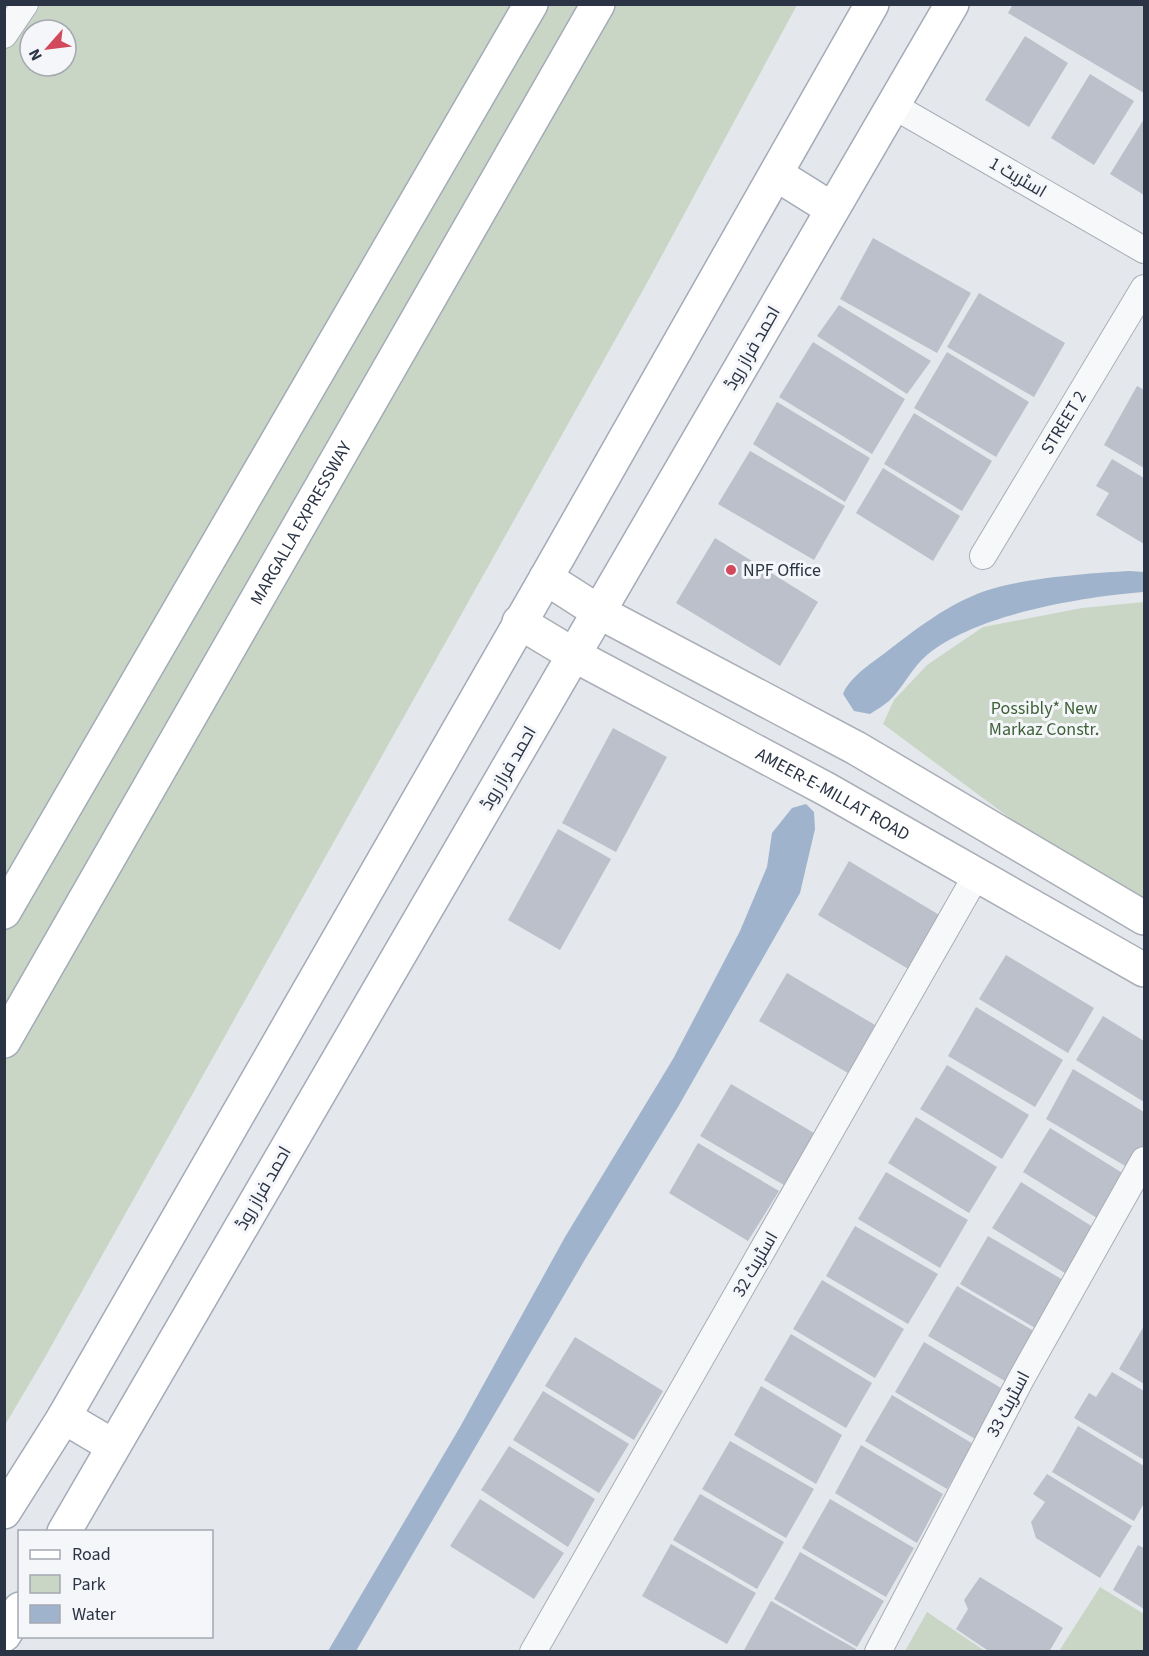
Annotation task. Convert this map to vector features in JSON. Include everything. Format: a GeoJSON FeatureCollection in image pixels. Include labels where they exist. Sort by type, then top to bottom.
{"type":"FeatureCollection","features":[{"type":"Feature","properties":{"kind":"main road"},"geometry":{"type":"LineString","coordinates":[[4,912],[531,4]]}},
{"type":"Feature","properties":{"kind":"main road","name":"MARGALLA EXPRESSWAY"},"geometry":{"type":"LineString","coordinates":[[4,1041],[598,4]]}},
{"type":"Feature","properties":{"kind":"main road"},"geometry":{"type":"LineString","coordinates":[[4,1512],[64,1417],[546,578],[872,4]]}},
{"type":"Feature","properties":{"kind":"main road","name":"احمد فراز روڈ"},"geometry":{"type":"LineString","coordinates":[[65,1530],[952,4]]}},
{"type":"Feature","properties":{"kind":"main road"},"geometry":{"type":"LineString","coordinates":[[776,174],[832,209]]}},
{"type":"Feature","properties":{"kind":"main road"},"geometry":{"type":"LineString","coordinates":[[546,578],[599,612],[856,748],[1144,918]]}},
{"type":"Feature","properties":{"kind":"main road","name":"AMEER-E-MILLAT ROAD"},"geometry":{"type":"LineString","coordinates":[[519,622],[574,655],[826,789],[1144,970]]}},
{"type":"Feature","properties":{"kind":"main road"},"geometry":{"type":"LineString","coordinates":[[64,1417],[113,1446]]}},
{"type":"Feature","properties":{"kind":"main road"},"geometry":{"type":"LineString","coordinates":[[4,1635],[18,1612]]}},
{"type":"Feature","properties":{"kind":"street"},"geometry":{"type":"LineString","coordinates":[[4,35],[24,4]]}},
{"type":"Feature","properties":{"kind":"street","name":"اسٹریٹ 1"},"geometry":{"type":"LineString","coordinates":[[892,105],[1144,250]]}},
{"type":"Feature","properties":{"kind":"street","name":"STREET 2"},"geometry":{"type":"LineString","coordinates":[[983,556],[1144,288]]}},
{"type":"Feature","properties":{"kind":"street","name":"اسٹریٹ 32"},"geometry":{"type":"LineString","coordinates":[[533,1652],[976,876]]}},
{"type":"Feature","properties":{"kind":"street","name":"اسٹریٹ 33"},"geometry":{"type":"LineString","coordinates":[[878,1652],[1021,1379],[1144,1160]]}},
{"type":"Feature","properties":{"kind":"green space"},"geometry":{"type":"Polygon","coordinates":[[[5,5],[797,5],[647,283],[5,1425],[5,5]]]}},
{"type":"Feature","properties":{"kind":"green space","name":"Possibly* New Markaz Constr."},"geometry":{"type":"Polygon","coordinates":[[[1144,602],[1144,911],[1099,884],[883,724],[894,700],[927,665],[983,627],[1082,608],[1144,602]]]}},
{"type":"Feature","properties":{"kind":"green space"},"geometry":{"type":"Polygon","coordinates":[[[1100,1587],[1144,1614],[1144,1651],[1059,1651],[1100,1587]]]}},
{"type":"Feature","properties":{"kind":"green space"},"geometry":{"type":"Polygon","coordinates":[[[927,1612],[985,1651],[905,1651],[927,1612]]]}},
{"type":"Feature","properties":{"kind":"water"},"geometry":{"type":"Polygon","coordinates":[[[1130,571],[1144,572],[1144,592],[1091,598],[1031,610],[1001,618],[948,641],[927,655],[894,696],[870,714],[854,711],[843,694],[855,677],[873,661],[933,618],[971,596],[1000,586],[1037,579],[1130,571]]]}},
{"type":"Feature","properties":{"kind":"water"},"geometry":{"type":"Polygon","coordinates":[[[806,804],[814,812],[815,829],[800,893],[678,1107],[587,1256],[356,1651],[328,1651],[460,1427],[565,1237],[673,1059],[740,931],[767,867],[772,833],[792,808],[806,804]]]}},
{"type":"Feature","properties":{"kind":"building"},"geometry":{"type":"Polygon","coordinates":[[[1013,4],[1144,4],[1144,93],[1008,13],[1013,4]]]}},
{"type":"Feature","properties":{"kind":"building"},"geometry":{"type":"Polygon","coordinates":[[[1025,36],[1068,63],[1029,127],[985,100],[1025,36]]]}},
{"type":"Feature","properties":{"kind":"building"},"geometry":{"type":"Polygon","coordinates":[[[1090,74],[1134,101],[1094,165],[1051,138],[1090,74]]]}},
{"type":"Feature","properties":{"kind":"building"},"geometry":{"type":"Polygon","coordinates":[[[1144,119],[1144,195],[1110,174],[1144,119]]]}},
{"type":"Feature","properties":{"kind":"building"},"geometry":{"type":"Polygon","coordinates":[[[873,238],[971,293],[937,353],[840,299],[873,238]]]}},
{"type":"Feature","properties":{"kind":"building"},"geometry":{"type":"Polygon","coordinates":[[[979,293],[1065,343],[1034,397],[947,347],[979,293]]]}},
{"type":"Feature","properties":{"kind":"building"},"geometry":{"type":"Polygon","coordinates":[[[839,305],[931,361],[907,394],[817,336],[839,305]]]}},
{"type":"Feature","properties":{"kind":"building"},"geometry":{"type":"Polygon","coordinates":[[[813,342],[905,399],[872,454],[779,397],[813,342]]]}},
{"type":"Feature","properties":{"kind":"building"},"geometry":{"type":"Polygon","coordinates":[[[947,352],[1029,402],[996,457],[914,408],[947,352]]]}},
{"type":"Feature","properties":{"kind":"building"},"geometry":{"type":"Polygon","coordinates":[[[1137,386],[1144,390],[1144,468],[1104,445],[1137,386]]]}},
{"type":"Feature","properties":{"kind":"building"},"geometry":{"type":"Polygon","coordinates":[[[777,402],[870,458],[845,502],[753,444],[777,402]]]}},
{"type":"Feature","properties":{"kind":"building"},"geometry":{"type":"Polygon","coordinates":[[[914,413],[992,461],[962,511],[884,464],[914,413]]]}},
{"type":"Feature","properties":{"kind":"building"},"geometry":{"type":"Polygon","coordinates":[[[750,451],[845,506],[814,560],[718,504],[750,451]]]}},
{"type":"Feature","properties":{"kind":"building"},"geometry":{"type":"Polygon","coordinates":[[[1112,459],[1144,478],[1144,544],[1096,515],[1109,493],[1096,486],[1112,459]]]}},
{"type":"Feature","properties":{"kind":"building"},"geometry":{"type":"Polygon","coordinates":[[[883,468],[960,516],[933,561],[856,513],[883,468]]]}},
{"type":"Feature","properties":{"kind":"building","name":"NPF Office"},"geometry":{"type":"Polygon","coordinates":[[[715,538],[818,602],[780,666],[676,603],[715,538]]]}},
{"type":"Feature","properties":{"kind":"building"},"geometry":{"type":"Polygon","coordinates":[[[613,728],[667,757],[616,852],[562,823],[613,728]]]}},
{"type":"Feature","properties":{"kind":"building"},"geometry":{"type":"Polygon","coordinates":[[[558,829],[611,859],[560,950],[508,920],[558,829]]]}},
{"type":"Feature","properties":{"kind":"building"},"geometry":{"type":"Polygon","coordinates":[[[849,861],[941,916],[910,970],[818,915],[849,861]]]}},
{"type":"Feature","properties":{"kind":"building"},"geometry":{"type":"Polygon","coordinates":[[[1006,955],[1094,1008],[1068,1053],[979,999],[1006,955]]]}},
{"type":"Feature","properties":{"kind":"building"},"geometry":{"type":"Polygon","coordinates":[[[787,973],[875,1025],[848,1073],[759,1021],[787,973]]]}},
{"type":"Feature","properties":{"kind":"building"},"geometry":{"type":"Polygon","coordinates":[[[976,1007],[1063,1060],[1035,1107],[948,1056],[976,1007]]]}},
{"type":"Feature","properties":{"kind":"building"},"geometry":{"type":"Polygon","coordinates":[[[1103,1016],[1144,1041],[1144,1102],[1076,1060],[1103,1016]]]}},
{"type":"Feature","properties":{"kind":"building"},"geometry":{"type":"Polygon","coordinates":[[[947,1065],[1029,1115],[1002,1159],[920,1109],[947,1065]]]}},
{"type":"Feature","properties":{"kind":"building"},"geometry":{"type":"Polygon","coordinates":[[[1073,1069],[1144,1112],[1144,1149],[1132,1170],[1046,1119],[1073,1069]]]}},
{"type":"Feature","properties":{"kind":"building"},"geometry":{"type":"Polygon","coordinates":[[[731,1084],[814,1133],[784,1185],[700,1136],[731,1084]]]}},
{"type":"Feature","properties":{"kind":"building"},"geometry":{"type":"Polygon","coordinates":[[[916,1117],[997,1167],[969,1213],[888,1163],[916,1117]]]}},
{"type":"Feature","properties":{"kind":"building"},"geometry":{"type":"Polygon","coordinates":[[[1050,1128],[1132,1179],[1105,1223],[1023,1172],[1050,1128]]]}},
{"type":"Feature","properties":{"kind":"building"},"geometry":{"type":"Polygon","coordinates":[[[698,1143],[779,1191],[748,1241],[669,1193],[698,1143]]]}},
{"type":"Feature","properties":{"kind":"building"},"geometry":{"type":"Polygon","coordinates":[[[886,1172],[968,1220],[940,1268],[858,1219],[886,1172]]]}},
{"type":"Feature","properties":{"kind":"building"},"geometry":{"type":"Polygon","coordinates":[[[1021,1182],[1101,1232],[1073,1278],[992,1228],[1021,1182]]]}},
{"type":"Feature","properties":{"kind":"building"},"geometry":{"type":"Polygon","coordinates":[[[855,1226],[938,1274],[908,1324],[826,1276],[855,1226]]]}},
{"type":"Feature","properties":{"kind":"building"},"geometry":{"type":"Polygon","coordinates":[[[988,1236],[1070,1284],[1042,1332],[960,1284],[988,1236]]]}},
{"type":"Feature","properties":{"kind":"building"},"geometry":{"type":"Polygon","coordinates":[[[822,1280],[904,1329],[875,1378],[793,1329],[822,1280]]]}},
{"type":"Feature","properties":{"kind":"building"},"geometry":{"type":"Polygon","coordinates":[[[957,1286],[1039,1334],[1010,1384],[928,1336],[957,1286]]]}},
{"type":"Feature","properties":{"kind":"building"},"geometry":{"type":"Polygon","coordinates":[[[1144,1326],[1144,1384],[1119,1369],[1144,1326]]]}},
{"type":"Feature","properties":{"kind":"building"},"geometry":{"type":"Polygon","coordinates":[[[791,1334],[872,1383],[846,1428],[764,1380],[791,1334]]]}},
{"type":"Feature","properties":{"kind":"building"},"geometry":{"type":"Polygon","coordinates":[[[575,1337],[663,1391],[634,1440],[545,1386],[575,1337]]]}},
{"type":"Feature","properties":{"kind":"building"},"geometry":{"type":"Polygon","coordinates":[[[924,1342],[1006,1391],[977,1440],[895,1392],[924,1342]]]}},
{"type":"Feature","properties":{"kind":"building"},"geometry":{"type":"Polygon","coordinates":[[[1112,1372],[1144,1391],[1144,1460],[1074,1418],[1089,1393],[1096,1397],[1112,1372]]]}},
{"type":"Feature","properties":{"kind":"building"},"geometry":{"type":"Polygon","coordinates":[[[761,1386],[842,1435],[816,1484],[734,1435],[761,1386]]]}},
{"type":"Feature","properties":{"kind":"building"},"geometry":{"type":"Polygon","coordinates":[[[543,1391],[629,1444],[599,1493],[513,1440],[543,1391]]]}},
{"type":"Feature","properties":{"kind":"building"},"geometry":{"type":"Polygon","coordinates":[[[892,1395],[973,1444],[947,1489],[865,1441],[892,1395]]]}},
{"type":"Feature","properties":{"kind":"building"},"geometry":{"type":"Polygon","coordinates":[[[1078,1426],[1144,1466],[1144,1503],[1134,1521],[1052,1472],[1078,1426]]]}},
{"type":"Feature","properties":{"kind":"building"},"geometry":{"type":"Polygon","coordinates":[[[730,1441],[814,1489],[786,1538],[702,1489],[730,1441]]]}},
{"type":"Feature","properties":{"kind":"building"},"geometry":{"type":"Polygon","coordinates":[[[861,1445],[943,1494],[917,1543],[835,1493],[861,1445]]]}},
{"type":"Feature","properties":{"kind":"building"},"geometry":{"type":"Polygon","coordinates":[[[509,1446],[595,1499],[568,1547],[481,1490],[509,1446]]]}},
{"type":"Feature","properties":{"kind":"building"},"geometry":{"type":"Polygon","coordinates":[[[1047,1474],[1132,1526],[1100,1578],[1036,1538],[1031,1522],[1045,1502],[1033,1494],[1047,1474]]]}},
{"type":"Feature","properties":{"kind":"building"},"geometry":{"type":"Polygon","coordinates":[[[700,1494],[784,1542],[757,1589],[673,1540],[700,1494]]]}},
{"type":"Feature","properties":{"kind":"building"},"geometry":{"type":"Polygon","coordinates":[[[480,1499],[564,1553],[534,1599],[450,1546],[480,1499]]]}},
{"type":"Feature","properties":{"kind":"building"},"geometry":{"type":"Polygon","coordinates":[[[830,1499],[914,1548],[886,1597],[802,1548],[830,1499]]]}},
{"type":"Feature","properties":{"kind":"building"},"geometry":{"type":"Polygon","coordinates":[[[671,1544],[756,1593],[727,1644],[642,1596],[671,1544]]]}},
{"type":"Feature","properties":{"kind":"building"},"geometry":{"type":"Polygon","coordinates":[[[1138,1545],[1144,1548],[1144,1609],[1113,1590],[1138,1545]]]}},
{"type":"Feature","properties":{"kind":"building"},"geometry":{"type":"Polygon","coordinates":[[[800,1552],[884,1601],[857,1647],[774,1599],[800,1552]]]}},
{"type":"Feature","properties":{"kind":"building"},"geometry":{"type":"Polygon","coordinates":[[[980,1577],[1063,1628],[1049,1652],[990,1652],[956,1629],[968,1609],[964,1600],[980,1577]]]}},
{"type":"Feature","properties":{"kind":"building"},"geometry":{"type":"Polygon","coordinates":[[[771,1601],[856,1649],[855,1652],[743,1652],[771,1601]]]}},
{"type":"Feature","properties":{"kind":"place","name":"NPF Office"},"geometry":{"type":"Point","coordinates":[731,570]}}]}
